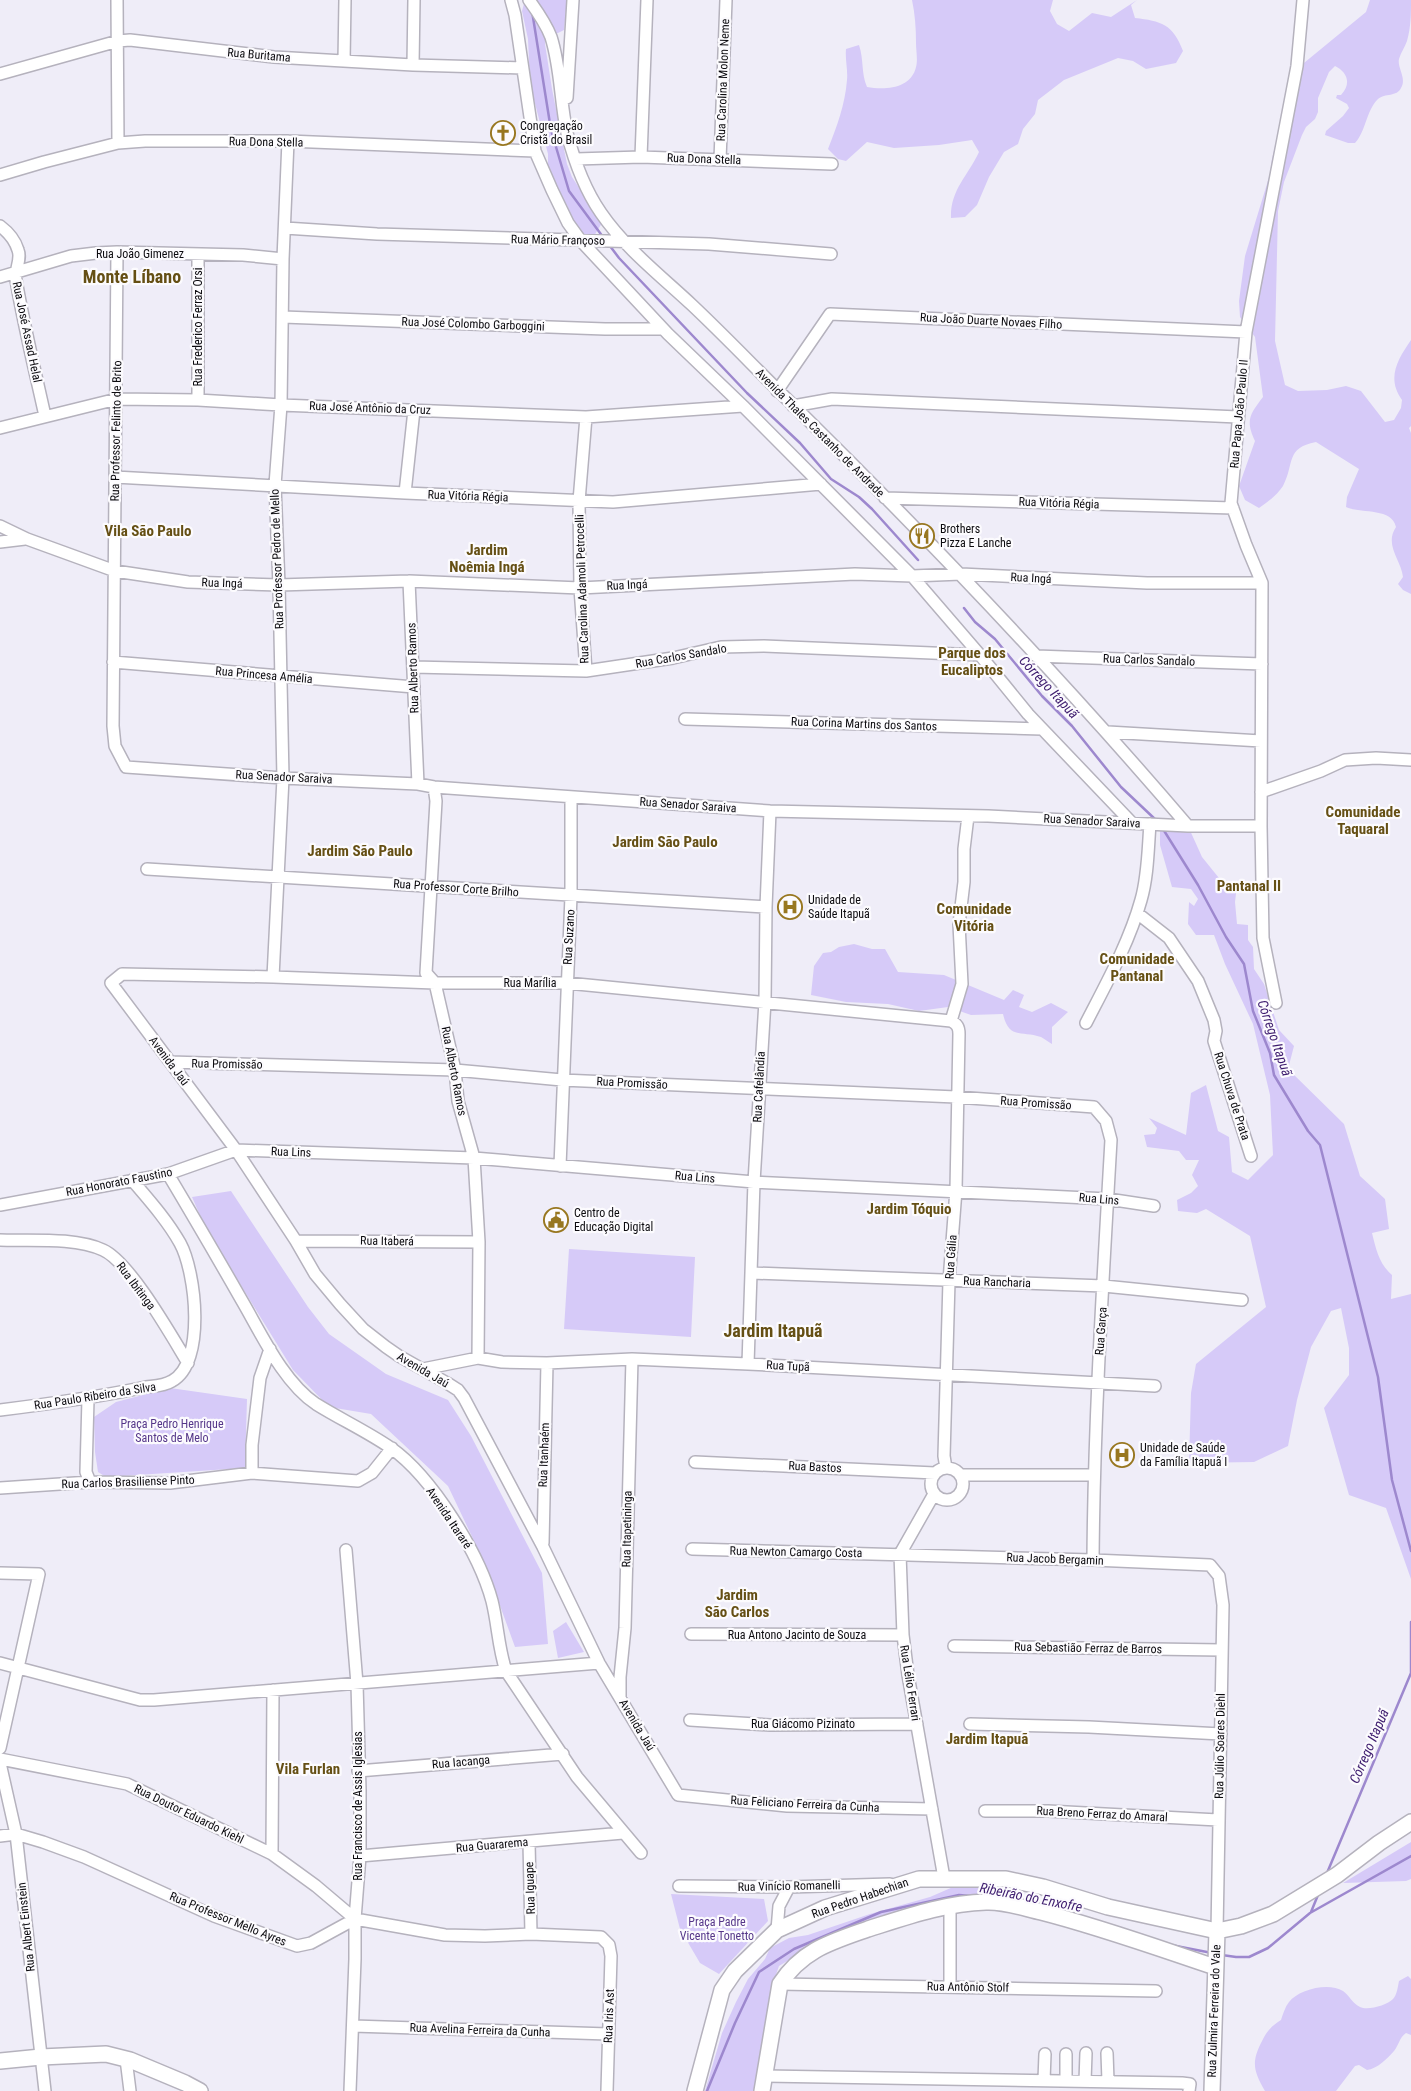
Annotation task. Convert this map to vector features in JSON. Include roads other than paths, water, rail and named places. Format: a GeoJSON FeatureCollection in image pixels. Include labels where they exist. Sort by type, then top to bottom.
{"type":"FeatureCollection","features":[{"type":"Feature","properties":{"kind":"street"},"geometry":{"type":"LineString","coordinates":[[117,0],[118,143]]}},
{"type":"Feature","properties":{"kind":"street"},"geometry":{"type":"LineString","coordinates":[[344,61],[345,0]]}},
{"type":"Feature","properties":{"kind":"street"},"geometry":{"type":"LineString","coordinates":[[413,65],[414,0]]}},
{"type":"Feature","properties":{"kind":"street"},"geometry":{"type":"LineString","coordinates":[[511,0],[515,15],[535,151],[568,223],[581,242],[663,329],[743,406],[912,576],[1042,729],[1132,823]]}},
{"type":"Feature","properties":{"kind":"street","name":"Avenida Thales Castanho de Andrade"},"geometry":{"type":"LineString","coordinates":[[529,0],[550,35],[557,58],[567,132],[589,193],[600,212],[625,241],[725,336],[777,391],[961,574],[1108,732],[1188,826]]}},
{"type":"Feature","properties":{"kind":"street"},"geometry":{"type":"LineString","coordinates":[[567,132],[573,0]]}},
{"type":"Feature","properties":{"kind":"street"},"geometry":{"type":"LineString","coordinates":[[641,157],[647,0]]}},
{"type":"Feature","properties":{"kind":"street","name":"Rua Carolina Molon Neme"},"geometry":{"type":"LineString","coordinates":[[720,160],[726,0]]}},
{"type":"Feature","properties":{"kind":"street","name":"Rua Papa João Paulo II"},"geometry":{"type":"LineString","coordinates":[[1276,1003],[1263,938],[1261,826],[1262,583],[1231,503],[1246,332],[1297,66],[1303,0]]}},
{"type":"Feature","properties":{"kind":"street","name":"Rua Buritama"},"geometry":{"type":"LineString","coordinates":[[0,74],[118,41],[146,41],[235,53],[344,61],[522,68]]}},
{"type":"Feature","properties":{"kind":"street","name":"Rua Dona Stella"},"geometry":{"type":"LineString","coordinates":[[0,175],[118,143],[145,141],[288,141],[535,151]]}},
{"type":"Feature","properties":{"kind":"street","name":"Rua Professor Pedro de Mello"},"geometry":{"type":"LineString","coordinates":[[273,977],[283,778],[275,485],[281,405],[283,259],[288,141]]}},
{"type":"Feature","properties":{"kind":"street","name":"Rua Dona Stella"},"geometry":{"type":"LineString","coordinates":[[576,159],[641,157],[832,164]]}},
{"type":"Feature","properties":{"kind":"street","name":"Rua José Assad Helal"},"geometry":{"type":"LineString","coordinates":[[0,226],[13,239],[19,251],[19,262],[14,272],[21,312],[45,416]]}},
{"type":"Feature","properties":{"kind":"street","name":"Rua Mário Françoso"},"geometry":{"type":"LineString","coordinates":[[285,228],[376,234],[581,242],[625,241],[709,244],[831,254]]}},
{"type":"Feature","properties":{"kind":"street","name":"Rua João Gimenez"},"geometry":{"type":"LineString","coordinates":[[0,276],[71,256],[117,252],[283,259]]}},
{"type":"Feature","properties":{"kind":"street","name":"Rua Professor Felinto de Brito"},"geometry":{"type":"LineString","coordinates":[[117,252],[113,662],[114,746],[121,758]]}},
{"type":"Feature","properties":{"kind":"street","name":"Rua Frederico Ferraz Orsi"},"geometry":{"type":"LineString","coordinates":[[198,254],[198,400]]}},
{"type":"Feature","properties":{"kind":"street","name":"Rua João Duarte Novaes Filho"},"geometry":{"type":"LineString","coordinates":[[777,391],[830,314],[1246,332]]}},
{"type":"Feature","properties":{"kind":"street","name":"Rua José Colombo Garboggini"},"geometry":{"type":"LineString","coordinates":[[282,317],[606,329],[663,329]]}},
{"type":"Feature","properties":{"kind":"street","name":"Rua José Antônio da Cruz"},"geometry":{"type":"LineString","coordinates":[[0,428],[117,399],[198,400],[586,418],[743,406]]}},
{"type":"Feature","properties":{"kind":"street"},"geometry":{"type":"LineString","coordinates":[[793,406],[832,400],[1238,417]]}},
{"type":"Feature","properties":{"kind":"street"},"geometry":{"type":"LineString","coordinates":[[405,493],[414,410]]}},
{"type":"Feature","properties":{"kind":"street","name":"Rua Carolina Adamoli Petrocelli"},"geometry":{"type":"LineString","coordinates":[[586,418],[579,501],[580,588],[586,672]]}},
{"type":"Feature","properties":{"kind":"street","name":"Rua Vitória Régia"},"geometry":{"type":"LineString","coordinates":[[115,478],[613,502],[821,484]]}},
{"type":"Feature","properties":{"kind":"street","name":"Rua Vitória Régia"},"geometry":{"type":"LineString","coordinates":[[886,498],[1233,508]]}},
{"type":"Feature","properties":{"kind":"street","name":"Rua Ingá"},"geometry":{"type":"LineString","coordinates":[[0,526],[27,539],[115,571],[188,582],[279,585],[409,581],[580,588],[855,574],[912,576],[961,574],[1146,584],[1262,583]]}},
{"type":"Feature","properties":{"kind":"street"},"geometry":{"type":"LineString","coordinates":[[0,542],[27,539]]}},
{"type":"Feature","properties":{"kind":"street","name":"Rua Alberto Ramos"},"geometry":{"type":"LineString","coordinates":[[409,581],[418,784]]}},
{"type":"Feature","properties":{"kind":"street","name":"Rua Carlos Sandalo"},"geometry":{"type":"LineString","coordinates":[[413,667],[586,672],[673,658],[721,647],[764,646],[980,654]]}},
{"type":"Feature","properties":{"kind":"street","name":"Rua Carlos Sandalo"},"geometry":{"type":"LineString","coordinates":[[1036,656],[1262,664]]}},
{"type":"Feature","properties":{"kind":"street","name":"Rua Princesa Amélia"},"geometry":{"type":"LineString","coordinates":[[113,662],[414,686]]}},
{"type":"Feature","properties":{"kind":"street","name":"Rua Corina Martins dos Santos"},"geometry":{"type":"LineString","coordinates":[[685,720],[1042,729]]}},
{"type":"Feature","properties":{"kind":"street"},"geometry":{"type":"LineString","coordinates":[[1108,732],[1261,741]]}},
{"type":"Feature","properties":{"kind":"street","name":"Rua Senador Saraiva"},"geometry":{"type":"LineString","coordinates":[[121,758],[126,767],[283,778],[418,784],[434,787],[571,798],[770,811],[968,816],[1188,826],[1261,826]]}},
{"type":"Feature","properties":{"kind":"street"},"geometry":{"type":"LineString","coordinates":[[1261,792],[1322,771],[1345,760],[1376,758],[1411,760]]}},
{"type":"Feature","properties":{"kind":"street","name":"Rua Alberto Ramos"},"geometry":{"type":"LineString","coordinates":[[434,787],[436,801],[426,973],[435,983],[455,1070],[458,1101],[474,1158],[479,1242],[478,1358]]}},
{"type":"Feature","properties":{"kind":"street","name":"Rua Suzano"},"geometry":{"type":"LineString","coordinates":[[560,1166],[562,1080],[571,896],[571,798]]}},
{"type":"Feature","properties":{"kind":"street","name":"Rua Cafelândia"},"geometry":{"type":"LineString","coordinates":[[748,1364],[758,1089],[765,1001],[770,811]]}},
{"type":"Feature","properties":{"kind":"street"},"geometry":{"type":"LineString","coordinates":[[950,1021],[962,984],[959,924],[968,816]]}},
{"type":"Feature","properties":{"kind":"street"},"geometry":{"type":"LineString","coordinates":[[1086,1023],[1115,964],[1142,899],[1150,824]]}},
{"type":"Feature","properties":{"kind":"street","name":"Rua Professor Corte Brilho"},"geometry":{"type":"LineString","coordinates":[[147,869],[766,907]]}},
{"type":"Feature","properties":{"kind":"street","name":"Rua Chuva de Prata"},"geometry":{"type":"LineString","coordinates":[[1137,913],[1169,938],[1198,981],[1214,1020],[1216,1031],[1214,1041],[1251,1156]]}},
{"type":"Feature","properties":{"kind":"street","name":"Rua Marília"},"geometry":{"type":"LineString","coordinates":[[111,983],[122,974],[435,983],[567,983],[765,1001],[950,1021]]}},
{"type":"Feature","properties":{"kind":"street","name":"Avenida Jaú"},"geometry":{"type":"LineString","coordinates":[[111,983],[236,1150],[296,1240],[315,1274],[340,1304],[363,1329],[399,1356],[458,1390],[464,1398],[543,1547],[599,1662],[678,1795]]}},
{"type":"Feature","properties":{"kind":"street","name":"Rua Gália"},"geometry":{"type":"LineString","coordinates":[[946,1468],[944,1456],[946,1374],[949,1280],[956,1190],[958,1027],[950,1021]]}},
{"type":"Feature","properties":{"kind":"street","name":"Rua Promissão"},"geometry":{"type":"LineString","coordinates":[[170,1062],[455,1070],[562,1080],[956,1097],[1094,1107]]}},
{"type":"Feature","properties":{"kind":"street","name":"Rua Garça"},"geometry":{"type":"LineString","coordinates":[[1093,1560],[1097,1382],[1104,1286],[1110,1131],[1106,1121],[1094,1107]]}},
{"type":"Feature","properties":{"kind":"street","name":"Rua Lins"},"geometry":{"type":"LineString","coordinates":[[236,1150],[474,1158],[754,1182],[956,1190],[1108,1199],[1154,1206]]}},
{"type":"Feature","properties":{"kind":"street","name":"Rua Honorato Faustino"},"geometry":{"type":"LineString","coordinates":[[0,1205],[168,1174],[236,1150]]}},
{"type":"Feature","properties":{"kind":"street","name":"Avenida Itararé"},"geometry":{"type":"LineString","coordinates":[[168,1174],[270,1349],[294,1384],[306,1397],[392,1448],[436,1493],[475,1556],[492,1602],[500,1651],[506,1671],[577,1777],[642,1853]]}},
{"type":"Feature","properties":{"kind":"street","name":"Rua Paulo Ribeiro da Silva"},"geometry":{"type":"LineString","coordinates":[[0,1410],[88,1399],[163,1385],[173,1381],[184,1371],[188,1364],[195,1332],[195,1308],[189,1265],[180,1244],[160,1214],[132,1180]]}},
{"type":"Feature","properties":{"kind":"street","name":"Rua Ibitinga"},"geometry":{"type":"LineString","coordinates":[[0,1240],[76,1243],[104,1250],[115,1257],[141,1289],[188,1364]]}},
{"type":"Feature","properties":{"kind":"street","name":"Rua Itaberá"},"geometry":{"type":"LineString","coordinates":[[296,1240],[479,1242]]}},
{"type":"Feature","properties":{"kind":"street","name":"Rua Rancharia"},"geometry":{"type":"LineString","coordinates":[[752,1273],[1104,1286],[1242,1300]]}},
{"type":"Feature","properties":{"kind":"street"},"geometry":{"type":"LineString","coordinates":[[252,1473],[252,1445],[260,1378],[270,1349]]}},
{"type":"Feature","properties":{"kind":"street","name":"Rua Tupã"},"geometry":{"type":"LineString","coordinates":[[423,1369],[478,1358],[502,1362],[547,1363],[632,1359],[1155,1386]]}},
{"type":"Feature","properties":{"kind":"street","name":"Rua Itapetininga"},"geometry":{"type":"LineString","coordinates":[[620,1698],[625,1628],[632,1359]]}},
{"type":"Feature","properties":{"kind":"street","name":"Rua Itanhaém"},"geometry":{"type":"LineString","coordinates":[[543,1547],[547,1363]]}},
{"type":"Feature","properties":{"kind":"street"},"geometry":{"type":"LineString","coordinates":[[88,1399],[86,1472],[90,1482]]}},
{"type":"Feature","properties":{"kind":"street","name":"Rua Carlos Brasiliense Pinto"},"geometry":{"type":"LineString","coordinates":[[0,1488],[90,1482],[170,1483],[252,1473],[358,1481],[372,1473],[392,1448]]}},
{"type":"Feature","properties":{"kind":"street","name":"Rua Bastos"},"geometry":{"type":"LineString","coordinates":[[695,1462],[935,1473]]}},
{"type":"Feature","properties":{"kind":"street"},"geometry":{"type":"LineString","coordinates":[[946,1468],[952,1469],[960,1475],[963,1484],[956,1498],[946,1500],[934,1494],[930,1481],[935,1473],[946,1468]]}},
{"type":"Feature","properties":{"kind":"street"},"geometry":{"type":"LineString","coordinates":[[960,1475],[1094,1475]]}},
{"type":"Feature","properties":{"kind":"street"},"geometry":{"type":"LineString","coordinates":[[900,1554],[934,1494]]}},
{"type":"Feature","properties":{"kind":"street","name":"Rua Newton Camargo Costa"},"geometry":{"type":"LineString","coordinates":[[692,1549],[900,1554]]}},
{"type":"Feature","properties":{"kind":"street","name":"Rua Francisco de Assis Iglesias"},"geometry":{"type":"LineString","coordinates":[[346,1550],[357,1684],[360,1856],[355,1919],[350,2091]]}},
{"type":"Feature","properties":{"kind":"street","name":"Rua Jacob Bergamin"},"geometry":{"type":"LineString","coordinates":[[900,1554],[1210,1566]]}},
{"type":"Feature","properties":{"kind":"street","name":"Rua Lélio Ferrari"},"geometry":{"type":"LineString","coordinates":[[900,1554],[903,1635],[916,1724],[944,1878]]}},
{"type":"Feature","properties":{"kind":"street","name":"Rua Júlio Soares Diehl"},"geometry":{"type":"LineString","coordinates":[[1210,1566],[1219,1576],[1222,1586],[1216,1950]]}},
{"type":"Feature","properties":{"kind":"street"},"geometry":{"type":"LineString","coordinates":[[0,1573],[39,1574],[0,1748]]}},
{"type":"Feature","properties":{"kind":"street","name":"Rua Antono Jacinto de Souza"},"geometry":{"type":"LineString","coordinates":[[691,1634],[903,1635]]}},
{"type":"Feature","properties":{"kind":"street","name":"Rua Sebastião Ferraz de Barros"},"geometry":{"type":"LineString","coordinates":[[954,1646],[1221,1650]]}},
{"type":"Feature","properties":{"kind":"street"},"geometry":{"type":"LineString","coordinates":[[0,1663],[140,1700],[357,1684],[506,1671],[549,1665],[599,1662]]}},
{"type":"Feature","properties":{"kind":"street"},"geometry":{"type":"LineString","coordinates":[[272,1854],[273,1690]]}},
{"type":"Feature","properties":{"kind":"street","name":"Rua Giácomo Pizinato"},"geometry":{"type":"LineString","coordinates":[[690,1720],[770,1725],[916,1724]]}},
{"type":"Feature","properties":{"kind":"street"},"geometry":{"type":"LineString","coordinates":[[970,1724],[1089,1727],[1221,1734]]}},
{"type":"Feature","properties":{"kind":"street","name":"Rua Iacanga"},"geometry":{"type":"LineString","coordinates":[[358,1771],[563,1754]]}},
{"type":"Feature","properties":{"kind":"street","name":"Rua Doutor Eduardo Kiehl"},"geometry":{"type":"LineString","coordinates":[[0,1759],[127,1784],[272,1854],[316,1886],[336,1905],[355,1919]]}},
{"type":"Feature","properties":{"kind":"street","name":"Rua Albert Einstein"},"geometry":{"type":"LineString","coordinates":[[0,1764],[16,1834],[45,2091]]}},
{"type":"Feature","properties":{"kind":"street","name":"Rua Feliciano Ferreira da Cunha"},"geometry":{"type":"LineString","coordinates":[[678,1795],[786,1806],[932,1809]]}},
{"type":"Feature","properties":{"kind":"street","name":"Rua Breno Ferraz do Amaral"},"geometry":{"type":"LineString","coordinates":[[986,1811],[1048,1811],[1218,1820]]}},
{"type":"Feature","properties":{"kind":"street"},"geometry":{"type":"LineString","coordinates":[[1189,2091],[1190,2084],[1182,2082],[1066,2081],[1043,2085],[763,2084],[780,1984],[789,1971],[814,1950],[907,1916],[950,1905],[988,1902],[1017,1906],[1216,1950],[1241,1926],[1272,1914],[1337,1875],[1379,1843],[1411,1822]]}},
{"type":"Feature","properties":{"kind":"street","name":"Rua Guararema"},"geometry":{"type":"LineString","coordinates":[[360,1856],[623,1833]]}},
{"type":"Feature","properties":{"kind":"street","name":"Rua Professor Mello Ayres"},"geometry":{"type":"LineString","coordinates":[[0,1836],[16,1834],[84,1857],[214,1916],[290,1945],[303,1946],[311,1943],[355,1919]]}},
{"type":"Feature","properties":{"kind":"street","name":"Rua Iguape"},"geometry":{"type":"LineString","coordinates":[[529,1842],[532,1934]]}},
{"type":"Feature","properties":{"kind":"street","name":"Rua Pedro Habechian"},"geometry":{"type":"LineString","coordinates":[[695,2091],[722,1990],[735,1972],[777,1930],[826,1908],[899,1884],[919,1879],[1006,1879],[1043,1887],[1108,1907],[1216,1950]]}},
{"type":"Feature","properties":{"kind":"street","name":"Rua Vinício Romanelli"},"geometry":{"type":"LineString","coordinates":[[680,1886],[789,1887],[899,1884]]}},
{"type":"Feature","properties":{"kind":"street"},"geometry":{"type":"LineString","coordinates":[[777,1930],[779,1906],[789,1887]]}},
{"type":"Feature","properties":{"kind":"street"},"geometry":{"type":"LineString","coordinates":[[950,1905],[950,1986]]}},
{"type":"Feature","properties":{"kind":"street"},"geometry":{"type":"LineString","coordinates":[[355,1919],[445,1935],[532,1934]]}},
{"type":"Feature","properties":{"kind":"street","name":"Rua Iris Ast"},"geometry":{"type":"LineString","coordinates":[[532,1934],[594,1935],[607,1942],[611,1956],[607,2091]]}},
{"type":"Feature","properties":{"kind":"street","name":"Rua Zulmira Ferreira do Vale"},"geometry":{"type":"LineString","coordinates":[[1212,2091],[1216,1950]]}},
{"type":"Feature","properties":{"kind":"street","name":"Rua Antônio Stolf"},"geometry":{"type":"LineString","coordinates":[[780,1984],[1156,1991]]}},
{"type":"Feature","properties":{"kind":"street","name":"Rua Avelina Ferreira da Cunha"},"geometry":{"type":"LineString","coordinates":[[353,2026],[608,2034]]}},
{"type":"Feature","properties":{"kind":"street"},"geometry":{"type":"LineString","coordinates":[[1085,2081],[1086,2053]]}},
{"type":"Feature","properties":{"kind":"street"},"geometry":{"type":"LineString","coordinates":[[0,2061],[106,2054],[126,2059],[200,2091]]}},
{"type":"Feature","properties":{"kind":"street"},"geometry":{"type":"LineString","coordinates":[[1043,2085],[1045,2054]]}},
{"type":"Feature","properties":{"kind":"street"},"geometry":{"type":"LineString","coordinates":[[1066,2054],[1066,2081]]}},
{"type":"Feature","properties":{"kind":"street"},"geometry":{"type":"LineString","coordinates":[[1107,2054],[1108,2081]]}},
{"type":"Feature","properties":{"kind":"street"},"geometry":{"type":"LineString","coordinates":[[126,2059],[130,2091]]}},
{"type":"Feature","properties":{"kind":"waterway"},"geometry":{"type":"LineString","coordinates":[[532,11],[551,130],[569,191],[603,237]]}},
{"type":"Feature","properties":{"kind":"waterway"},"geometry":{"type":"LineString","coordinates":[[610,246],[619,258],[747,393],[800,443],[831,479],[859,497],[872,509],[918,560]]}},
{"type":"Feature","properties":{"kind":"waterway","name":"Córrego Itapuã"},"geometry":{"type":"LineString","coordinates":[[964,608],[975,622],[995,639],[1042,696],[1072,726],[1121,787],[1157,821]]}},
{"type":"Feature","properties":{"kind":"waterway","name":"Córrego Itapuã"},"geometry":{"type":"LineString","coordinates":[[1163,829],[1198,885],[1226,937],[1244,964],[1253,1011],[1270,1053],[1274,1075],[1308,1131],[1320,1145],[1378,1377],[1392,1480],[1411,1551]]}},
{"type":"Feature","properties":{"kind":"waterway","name":"Córrego Itapuã"},"geometry":{"type":"LineString","coordinates":[[1327,1873],[1411,1673],[1411,1622]]}},
{"type":"Feature","properties":{"kind":"waterway","name":"Ribeirão do Enxofre"},"geometry":{"type":"LineString","coordinates":[[1222,1955],[1249,1957],[1268,1948],[1310,1913],[1411,1856]]}},
{"type":"Feature","properties":{"kind":"waterway","name":"Ribeirão do Enxofre"},"geometry":{"type":"LineString","coordinates":[[707,2091],[735,2023],[759,1972],[794,1949],[881,1912],[959,1895],[972,1896]]}},
{"type":"Feature","properties":{"kind":"waterway","name":"Córrego Itapuã"},"geometry":{"type":"LineString","coordinates":[[1311,1912],[1318,1895]]}},
{"type":"Feature","properties":{"kind":"waterway","name":"Ribeirão do Enxofre"},"geometry":{"type":"LineString","coordinates":[[1171,1945],[1212,1953]]}},
{"type":"Feature","properties":{"kind":"place","name":"Congregação Cristã do Brasil"},"geometry":{"type":"Point","coordinates":[503,133]}},
{"type":"Feature","properties":{"kind":"place","name":"Brothers Pizza E Lanche"},"geometry":{"type":"Point","coordinates":[922,536]}},
{"type":"Feature","properties":{"kind":"place","name":"Unidade de Saúde Itapuã"},"geometry":{"type":"Point","coordinates":[790,907]}},
{"type":"Feature","properties":{"kind":"place","name":"Centro de Educação Digital"},"geometry":{"type":"Point","coordinates":[556,1220]}},
{"type":"Feature","properties":{"kind":"place","name":"Unidade de Saúde da Família Itapuã I"},"geometry":{"type":"Point","coordinates":[1122,1455]}},
{"type":"Feature","properties":{"kind":"district","name":"Monte Líbano"},"geometry":{"type":"Point","coordinates":[132,277]}},
{"type":"Feature","properties":{"kind":"district","name":"Vila São Paulo"},"geometry":{"type":"Point","coordinates":[148,531]}},
{"type":"Feature","properties":{"kind":"district","name":"Jardim Noêmia Ingá"},"geometry":{"type":"Point","coordinates":[487,558]}},
{"type":"Feature","properties":{"kind":"district","name":"Parque dos Eucaliptos"},"geometry":{"type":"Point","coordinates":[972,662]}},
{"type":"Feature","properties":{"kind":"district","name":"Comunidade Taquaral"},"geometry":{"type":"Point","coordinates":[1363,820]}},
{"type":"Feature","properties":{"kind":"district","name":"Jardim São Paulo"},"geometry":{"type":"Point","coordinates":[665,842]}},
{"type":"Feature","properties":{"kind":"district","name":"Jardim São Paulo"},"geometry":{"type":"Point","coordinates":[360,851]}},
{"type":"Feature","properties":{"kind":"district","name":"Pantanal II"},"geometry":{"type":"Point","coordinates":[1249,886]}},
{"type":"Feature","properties":{"kind":"district","name":"Comunidade Vitória"},"geometry":{"type":"Point","coordinates":[974,918]}},
{"type":"Feature","properties":{"kind":"district","name":"Comunidade Pantanal"},"geometry":{"type":"Point","coordinates":[1137,968]}},
{"type":"Feature","properties":{"kind":"district","name":"Jardim Tóquio"},"geometry":{"type":"Point","coordinates":[909,1209]}},
{"type":"Feature","properties":{"kind":"district","name":"Jardim Itapuã"},"geometry":{"type":"Point","coordinates":[773,1331]}},
{"type":"Feature","properties":{"kind":"district","name":"Jardim São Carlos"},"geometry":{"type":"Point","coordinates":[737,1604]}},
{"type":"Feature","properties":{"kind":"district","name":"Jardim Itapuã"},"geometry":{"type":"Point","coordinates":[987,1739]}},
{"type":"Feature","properties":{"kind":"district","name":"Vila Furlan"},"geometry":{"type":"Point","coordinates":[308,1769]}},
{"type":"Feature","properties":{"kind":"park label","name":"Praça Pedro Henrique Santos de Melo"},"geometry":{"type":"Point","coordinates":[172,1431]}},
{"type":"Feature","properties":{"kind":"park label","name":"Praça Padre Vicente Tonetto"},"geometry":{"type":"Point","coordinates":[717,1929]}}]}
